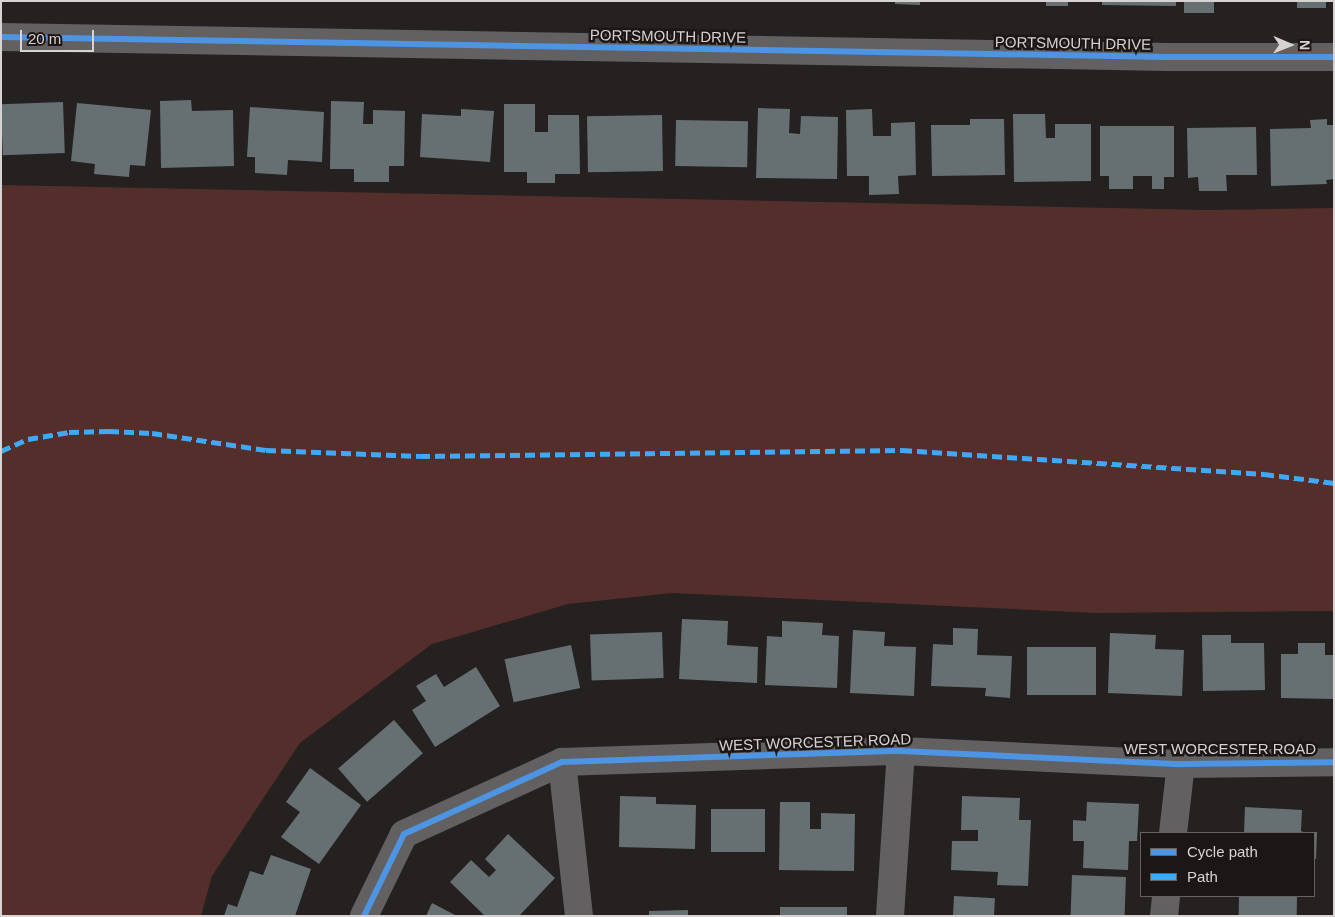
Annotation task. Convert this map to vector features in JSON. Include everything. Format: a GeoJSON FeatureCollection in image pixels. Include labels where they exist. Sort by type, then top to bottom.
{"type":"FeatureCollection","features":[{"type":"Feature","properties":{"kind":"street","name":"PORTSMOUTH DRIVE"},"geometry":{"type":"LineString","coordinates":[[1,37],[1168,57],[1334,57]]}},
{"type":"Feature","properties":{"kind":"street","name":"WEST WORCESTER ROAD"},"geometry":{"type":"LineString","coordinates":[[364,916],[404,834],[562,762],[901,751],[1181,764],[1334,762]]}},
{"type":"Feature","properties":{"kind":"street"},"geometry":{"type":"LineString","coordinates":[[890,916],[901,751]]}},
{"type":"Feature","properties":{"kind":"street"},"geometry":{"type":"LineString","coordinates":[[562,762],[579,916]]}},
{"type":"Feature","properties":{"kind":"street"},"geometry":{"type":"LineString","coordinates":[[1173,832],[1181,764]]}},
{"type":"Feature","properties":{"kind":"street"},"geometry":{"type":"LineString","coordinates":[[1164,916],[1166,897]]}},
{"type":"Feature","properties":{"kind":"shaded area"},"geometry":{"type":"Polygon","coordinates":[[[1,185],[1207,210],[1334,208],[1334,611],[1096,613],[672,593],[568,604],[432,644],[300,743],[212,876],[201,916],[1,916],[1,185]]]}},
{"type":"Feature","properties":{"kind":"building"},"geometry":{"type":"Polygon","coordinates":[[[895,1],[920,1],[920,5],[895,4],[895,1]]]}},
{"type":"Feature","properties":{"kind":"building"},"geometry":{"type":"Polygon","coordinates":[[[1046,1],[1068,1],[1068,6],[1046,6],[1046,1]]]}},
{"type":"Feature","properties":{"kind":"building"},"geometry":{"type":"Polygon","coordinates":[[[1102,1],[1176,1],[1176,6],[1102,5],[1102,1]]]}},
{"type":"Feature","properties":{"kind":"building"},"geometry":{"type":"Polygon","coordinates":[[[1184,1],[1214,1],[1214,13],[1184,13],[1184,1]]]}},
{"type":"Feature","properties":{"kind":"building"},"geometry":{"type":"Polygon","coordinates":[[[1297,1],[1326,1],[1326,8],[1297,8],[1297,1]]]}},
{"type":"Feature","properties":{"kind":"building"},"geometry":{"type":"Polygon","coordinates":[[[191,100],[192,111],[233,110],[234,166],[161,168],[160,101],[191,100]]]}},
{"type":"Feature","properties":{"kind":"building"},"geometry":{"type":"Polygon","coordinates":[[[331,101],[364,102],[363,124],[373,124],[373,110],[405,111],[404,166],[389,166],[389,182],[354,182],[354,169],[330,169],[331,101]]]}},
{"type":"Feature","properties":{"kind":"building"},"geometry":{"type":"Polygon","coordinates":[[[63,102],[65,153],[3,155],[1,104],[63,102]]]}},
{"type":"Feature","properties":{"kind":"building"},"geometry":{"type":"Polygon","coordinates":[[[77,103],[151,110],[145,166],[130,165],[129,177],[94,174],[95,164],[71,161],[77,103]]]}},
{"type":"Feature","properties":{"kind":"building"},"geometry":{"type":"Polygon","coordinates":[[[504,104],[535,104],[535,132],[548,132],[548,115],[579,115],[580,174],[555,174],[555,183],[527,183],[527,172],[504,172],[504,104]]]}},
{"type":"Feature","properties":{"kind":"building"},"geometry":{"type":"Polygon","coordinates":[[[250,107],[324,112],[322,162],[288,160],[287,175],[255,173],[255,157],[247,157],[250,107]]]}},
{"type":"Feature","properties":{"kind":"building"},"geometry":{"type":"Polygon","coordinates":[[[758,108],[790,109],[789,133],[800,134],[801,116],[838,117],[837,179],[756,178],[758,108]]]}},
{"type":"Feature","properties":{"kind":"building"},"geometry":{"type":"Polygon","coordinates":[[[461,109],[494,111],[490,162],[420,157],[422,114],[461,116],[461,109]]]}},
{"type":"Feature","properties":{"kind":"building"},"geometry":{"type":"Polygon","coordinates":[[[872,109],[873,136],[891,136],[891,123],[915,122],[916,175],[898,176],[899,194],[869,195],[869,176],[847,176],[846,110],[872,109]]]}},
{"type":"Feature","properties":{"kind":"building"},"geometry":{"type":"Polygon","coordinates":[[[1013,114],[1045,114],[1046,138],[1055,138],[1055,124],[1091,124],[1091,181],[1014,182],[1013,114]]]}},
{"type":"Feature","properties":{"kind":"building"},"geometry":{"type":"Polygon","coordinates":[[[662,115],[663,171],[588,172],[587,116],[662,115]]]}},
{"type":"Feature","properties":{"kind":"building"},"geometry":{"type":"Polygon","coordinates":[[[970,119],[1004,119],[1005,175],[932,176],[931,125],[970,125],[970,119]]]}},
{"type":"Feature","properties":{"kind":"building"},"geometry":{"type":"Polygon","coordinates":[[[1327,119],[1327,125],[1334,125],[1334,179],[1326,180],[1327,184],[1271,186],[1270,129],[1311,128],[1310,120],[1327,119]]]}},
{"type":"Feature","properties":{"kind":"building"},"geometry":{"type":"Polygon","coordinates":[[[676,120],[748,121],[747,167],[675,166],[676,120]]]}},
{"type":"Feature","properties":{"kind":"building"},"geometry":{"type":"Polygon","coordinates":[[[1100,126],[1174,126],[1174,177],[1164,177],[1164,189],[1152,189],[1152,176],[1133,176],[1133,189],[1109,189],[1109,176],[1100,176],[1100,126]]]}},
{"type":"Feature","properties":{"kind":"building"},"geometry":{"type":"Polygon","coordinates":[[[1256,127],[1257,175],[1226,175],[1227,191],[1199,191],[1198,177],[1188,178],[1187,128],[1256,127]]]}},
{"type":"Feature","properties":{"kind":"building"},"geometry":{"type":"Polygon","coordinates":[[[682,619],[728,621],[727,645],[758,647],[757,683],[679,679],[682,619]]]}},
{"type":"Feature","properties":{"kind":"building"},"geometry":{"type":"Polygon","coordinates":[[[782,621],[823,623],[822,635],[839,636],[837,688],[765,685],[767,636],[782,637],[782,621]]]}},
{"type":"Feature","properties":{"kind":"building"},"geometry":{"type":"Polygon","coordinates":[[[953,628],[978,629],[977,655],[1012,656],[1010,698],[985,696],[986,688],[931,686],[933,644],[953,645],[953,628]]]}},
{"type":"Feature","properties":{"kind":"building"},"geometry":{"type":"Polygon","coordinates":[[[853,630],[885,632],[884,646],[916,647],[914,696],[850,693],[853,630]]]}},
{"type":"Feature","properties":{"kind":"building"},"geometry":{"type":"Polygon","coordinates":[[[662,632],[664,678],[592,680],[590,635],[662,632]]]}},
{"type":"Feature","properties":{"kind":"building"},"geometry":{"type":"Polygon","coordinates":[[[1110,633],[1156,635],[1155,649],[1184,650],[1182,696],[1108,693],[1110,633]]]}},
{"type":"Feature","properties":{"kind":"building"},"geometry":{"type":"Polygon","coordinates":[[[1202,635],[1231,635],[1231,643],[1264,643],[1265,690],[1203,691],[1202,635]]]}},
{"type":"Feature","properties":{"kind":"building"},"geometry":{"type":"Polygon","coordinates":[[[1298,643],[1325,643],[1325,655],[1334,655],[1334,699],[1281,698],[1281,654],[1298,654],[1298,643]]]}},
{"type":"Feature","properties":{"kind":"building"},"geometry":{"type":"Polygon","coordinates":[[[571,645],[580,688],[514,702],[504,659],[571,645]]]}},
{"type":"Feature","properties":{"kind":"building"},"geometry":{"type":"Polygon","coordinates":[[[1027,647],[1096,647],[1096,695],[1027,695],[1027,647]]]}},
{"type":"Feature","properties":{"kind":"building"},"geometry":{"type":"Polygon","coordinates":[[[476,667],[500,706],[435,747],[412,710],[426,701],[416,686],[436,674],[444,687],[476,667]]]}},
{"type":"Feature","properties":{"kind":"building"},"geometry":{"type":"Polygon","coordinates":[[[394,720],[423,753],[367,802],[338,769],[394,720]]]}},
{"type":"Feature","properties":{"kind":"building"},"geometry":{"type":"Polygon","coordinates":[[[310,768],[361,805],[319,864],[281,837],[300,812],[286,802],[310,768]]]}},
{"type":"Feature","properties":{"kind":"building"},"geometry":{"type":"Polygon","coordinates":[[[620,796],[656,797],[656,804],[696,805],[695,849],[619,847],[620,796]]]}},
{"type":"Feature","properties":{"kind":"building"},"geometry":{"type":"Polygon","coordinates":[[[962,796],[1020,798],[1019,820],[1031,820],[1028,886],[997,885],[998,872],[951,870],[952,841],[978,841],[978,830],[961,830],[962,796]]]}},
{"type":"Feature","properties":{"kind":"building"},"geometry":{"type":"Polygon","coordinates":[[[780,802],[810,802],[810,829],[821,829],[821,813],[855,814],[854,871],[779,870],[780,802]]]}},
{"type":"Feature","properties":{"kind":"building"},"geometry":{"type":"Polygon","coordinates":[[[1087,802],[1139,804],[1137,841],[1129,841],[1128,870],[1083,868],[1084,841],[1073,841],[1073,820],[1086,821],[1087,802]]]}},
{"type":"Feature","properties":{"kind":"building"},"geometry":{"type":"Polygon","coordinates":[[[1245,807],[1302,810],[1301,831],[1304,832],[1244,832],[1245,807]]]}},
{"type":"Feature","properties":{"kind":"building"},"geometry":{"type":"Polygon","coordinates":[[[711,809],[765,809],[765,852],[711,852],[711,809]]]}},
{"type":"Feature","properties":{"kind":"building"},"geometry":{"type":"Polygon","coordinates":[[[1315,832],[1317,832],[1316,859],[1315,832]]]}},
{"type":"Feature","properties":{"kind":"building"},"geometry":{"type":"Polygon","coordinates":[[[508,834],[555,878],[519,916],[485,916],[450,882],[471,860],[489,877],[496,870],[485,859],[508,834]]]}},
{"type":"Feature","properties":{"kind":"building"},"geometry":{"type":"Polygon","coordinates":[[[271,855],[311,869],[295,916],[224,916],[228,904],[237,907],[250,871],[263,875],[271,855]]]}},
{"type":"Feature","properties":{"kind":"building"},"geometry":{"type":"Polygon","coordinates":[[[1072,875],[1126,877],[1125,916],[1071,916],[1072,875]]]}},
{"type":"Feature","properties":{"kind":"building"},"geometry":{"type":"Polygon","coordinates":[[[954,896],[995,898],[994,916],[953,916],[954,896]]]}},
{"type":"Feature","properties":{"kind":"building"},"geometry":{"type":"Polygon","coordinates":[[[1239,897],[1296,897],[1297,916],[1239,916],[1239,897]]]}},
{"type":"Feature","properties":{"kind":"building"},"geometry":{"type":"Polygon","coordinates":[[[432,903],[457,916],[426,916],[432,903]]]}},
{"type":"Feature","properties":{"kind":"building"},"geometry":{"type":"Polygon","coordinates":[[[780,907],[847,907],[847,916],[780,916],[780,907]]]}},
{"type":"Feature","properties":{"kind":"building"},"geometry":{"type":"Polygon","coordinates":[[[688,910],[688,916],[649,916],[649,911],[688,910]]]}},
{"type":"Feature","properties":{"kind":"marked path"},"geometry":{"type":"LineString","coordinates":[[1,451],[28,439],[69,432],[109,431],[152,433],[266,450],[420,456],[902,450],[1264,474],[1334,483]]}},
{"type":"Feature","properties":{"kind":"cycle path"},"geometry":{"type":"LineString","coordinates":[[1,37],[1168,57],[1334,57]]}},
{"type":"Feature","properties":{"kind":"cycle path"},"geometry":{"type":"LineString","coordinates":[[364,916],[404,834],[562,762],[901,751],[1181,764],[1334,762]]}}]}
